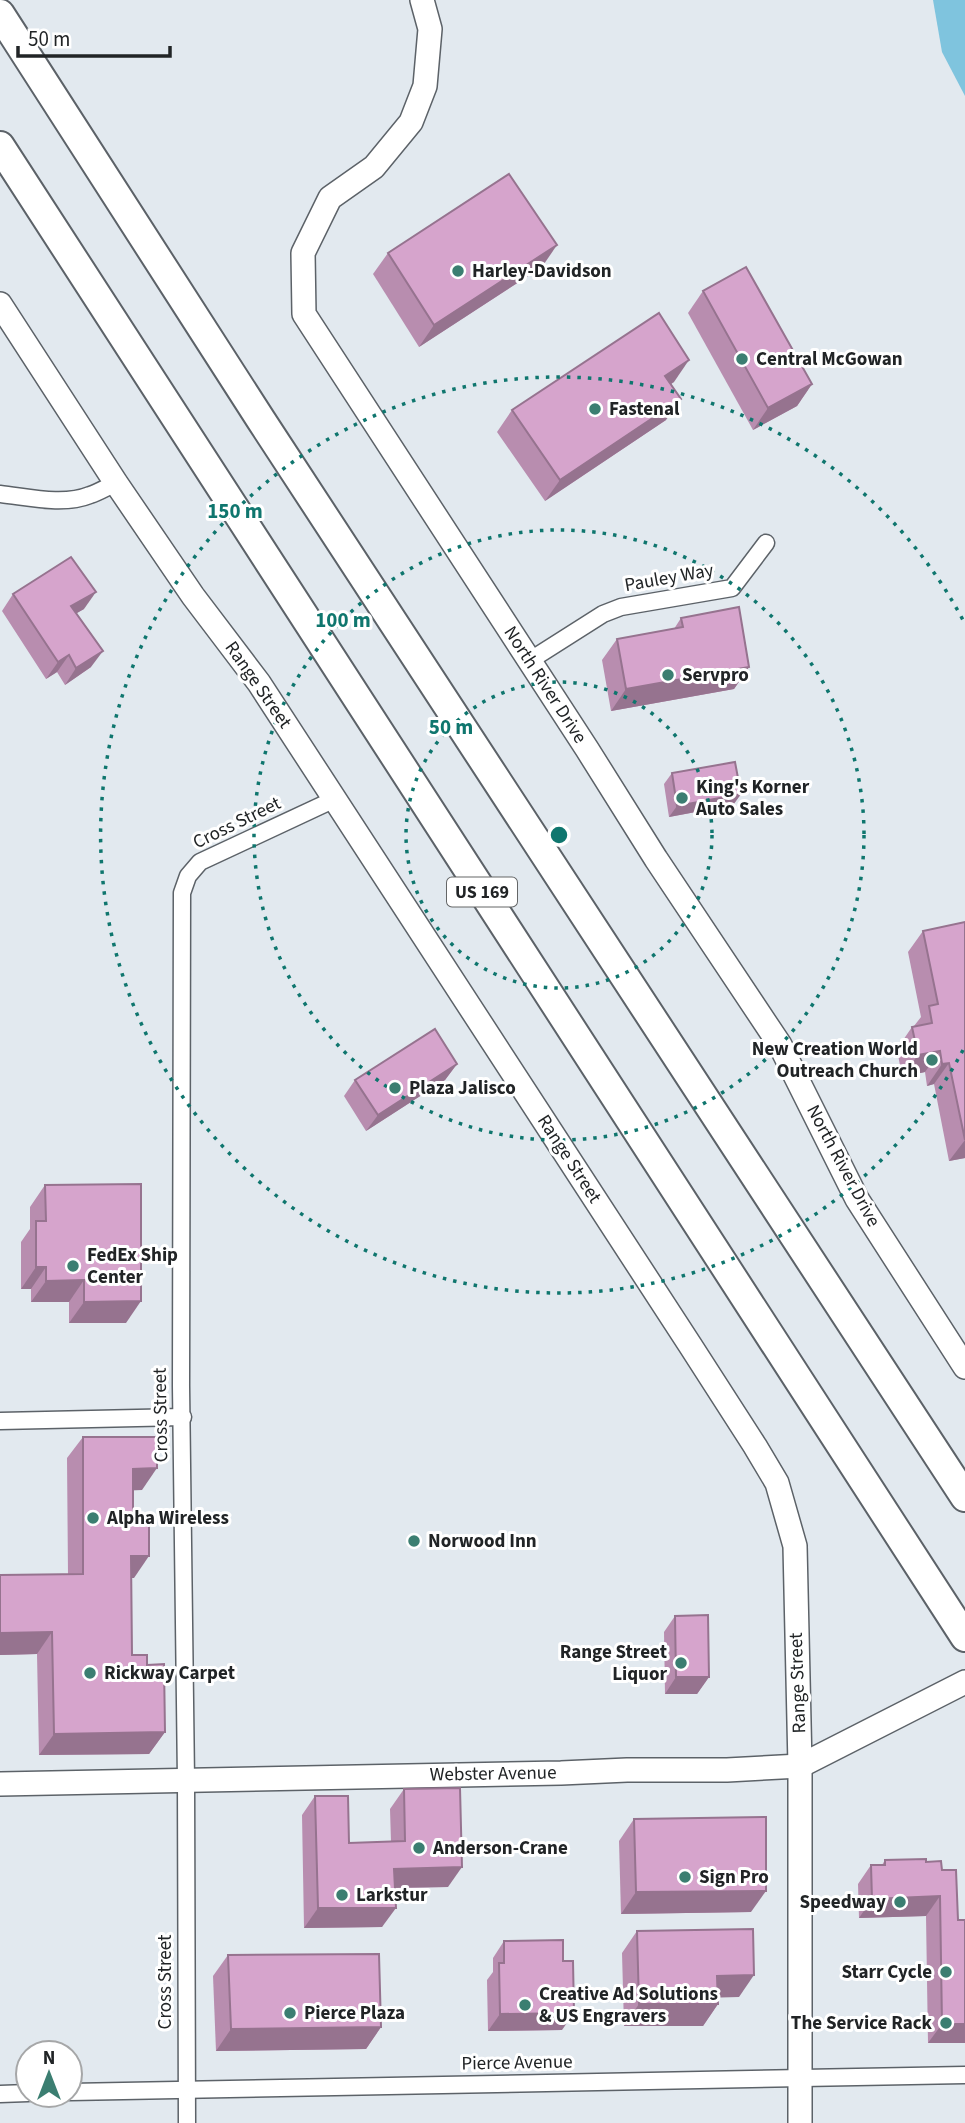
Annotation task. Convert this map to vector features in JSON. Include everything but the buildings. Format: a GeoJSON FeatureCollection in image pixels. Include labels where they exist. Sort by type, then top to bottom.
{"type":"FeatureCollection","features":[{"type":"Feature","properties":{"kind":"highway"},"geometry":{"type":"LineString","coordinates":[[0,14],[261,420],[965,1497]]}},
{"type":"Feature","properties":{"kind":"highway","name":"US 169"},"geometry":{"type":"LineString","coordinates":[[0,146],[965,1637]]}},
{"type":"Feature","properties":{"kind":"street","name":"North River Drive"},"geometry":{"type":"LineString","coordinates":[[422,0],[430,29],[425,86],[411,122],[374,167],[330,198],[303,253],[304,314],[656,859],[780,1045],[857,1199],[965,1367]]}},
{"type":"Feature","properties":{"kind":"street","name":"Range Street"},"geometry":{"type":"LineString","coordinates":[[0,304],[116,483],[193,596],[259,684],[335,799],[777,1483],[796,1546],[800,1766],[800,2123]]}},
{"type":"Feature","properties":{"kind":"street"},"geometry":{"type":"LineString","coordinates":[[0,494],[57,500],[74,499],[89,496],[116,483]]}},
{"type":"Feature","properties":{"kind":"street","name":"Pauley Way"},"geometry":{"type":"LineString","coordinates":[[529,661],[603,614],[621,607],[732,588],[766,543]]}},
{"type":"Feature","properties":{"kind":"street","name":"Cross Street"},"geometry":{"type":"LineString","coordinates":[[187,2123],[182,893],[188,876],[200,862],[335,799]]}},
{"type":"Feature","properties":{"kind":"street"},"geometry":{"type":"LineString","coordinates":[[0,1421],[183,1417]]}},
{"type":"Feature","properties":{"kind":"street","name":"Webster Avenue"},"geometry":{"type":"LineString","coordinates":[[0,1784],[727,1770],[800,1766],[965,1682]]}},
{"type":"Feature","properties":{"kind":"street","name":"Pierce Avenue"},"geometry":{"type":"LineString","coordinates":[[84,2092],[965,2075]]}},
{"type":"Feature","properties":{"kind":"water"},"geometry":{"type":"Polygon","coordinates":[[[933,0],[965,0],[965,96],[942,52],[933,0]]]}},
{"type":"Feature","properties":{"kind":"place","name":"Harley-Davidson"},"geometry":{"type":"Point","coordinates":[458,271]}},
{"type":"Feature","properties":{"kind":"place","name":"Central McGowan"},"geometry":{"type":"Point","coordinates":[742,359]}},
{"type":"Feature","properties":{"kind":"place","name":"Fastenal"},"geometry":{"type":"Point","coordinates":[595,409]}},
{"type":"Feature","properties":{"kind":"place","name":"Servpro"},"geometry":{"type":"Point","coordinates":[668,675]}},
{"type":"Feature","properties":{"kind":"place","name":"King's Korner Auto Sales"},"geometry":{"type":"Point","coordinates":[682,798]}},
{"type":"Feature","properties":{"kind":"place","name":"New Creation World Outreach Church"},"geometry":{"type":"Point","coordinates":[932,1060]}},
{"type":"Feature","properties":{"kind":"place","name":"Plaza Jalisco"},"geometry":{"type":"Point","coordinates":[395,1088]}},
{"type":"Feature","properties":{"kind":"place","name":"FedEx Ship Center"},"geometry":{"type":"Point","coordinates":[73,1266]}},
{"type":"Feature","properties":{"kind":"place","name":"Alpha Wireless"},"geometry":{"type":"Point","coordinates":[93,1518]}},
{"type":"Feature","properties":{"kind":"place","name":"Norwood Inn"},"geometry":{"type":"Point","coordinates":[414,1541]}},
{"type":"Feature","properties":{"kind":"place","name":"Range Street Liquor"},"geometry":{"type":"Point","coordinates":[681,1663]}},
{"type":"Feature","properties":{"kind":"place","name":"Rickway Carpet"},"geometry":{"type":"Point","coordinates":[90,1673]}},
{"type":"Feature","properties":{"kind":"place","name":"Anderson-Crane"},"geometry":{"type":"Point","coordinates":[419,1848]}},
{"type":"Feature","properties":{"kind":"place","name":"Sign Pro"},"geometry":{"type":"Point","coordinates":[685,1877]}},
{"type":"Feature","properties":{"kind":"place","name":"Larkstur"},"geometry":{"type":"Point","coordinates":[342,1895]}},
{"type":"Feature","properties":{"kind":"place","name":"Speedway"},"geometry":{"type":"Point","coordinates":[900,1902]}},
{"type":"Feature","properties":{"kind":"place","name":"Starr Cycle"},"geometry":{"type":"Point","coordinates":[946,1972]}},
{"type":"Feature","properties":{"kind":"place","name":"Creative Ad Solutions & US Engravers"},"geometry":{"type":"Point","coordinates":[525,2005]}},
{"type":"Feature","properties":{"kind":"place","name":"Pierce Plaza"},"geometry":{"type":"Point","coordinates":[290,2013]}},
{"type":"Feature","properties":{"kind":"place","name":"The Service Rack"},"geometry":{"type":"Point","coordinates":[946,2023]}}]}
